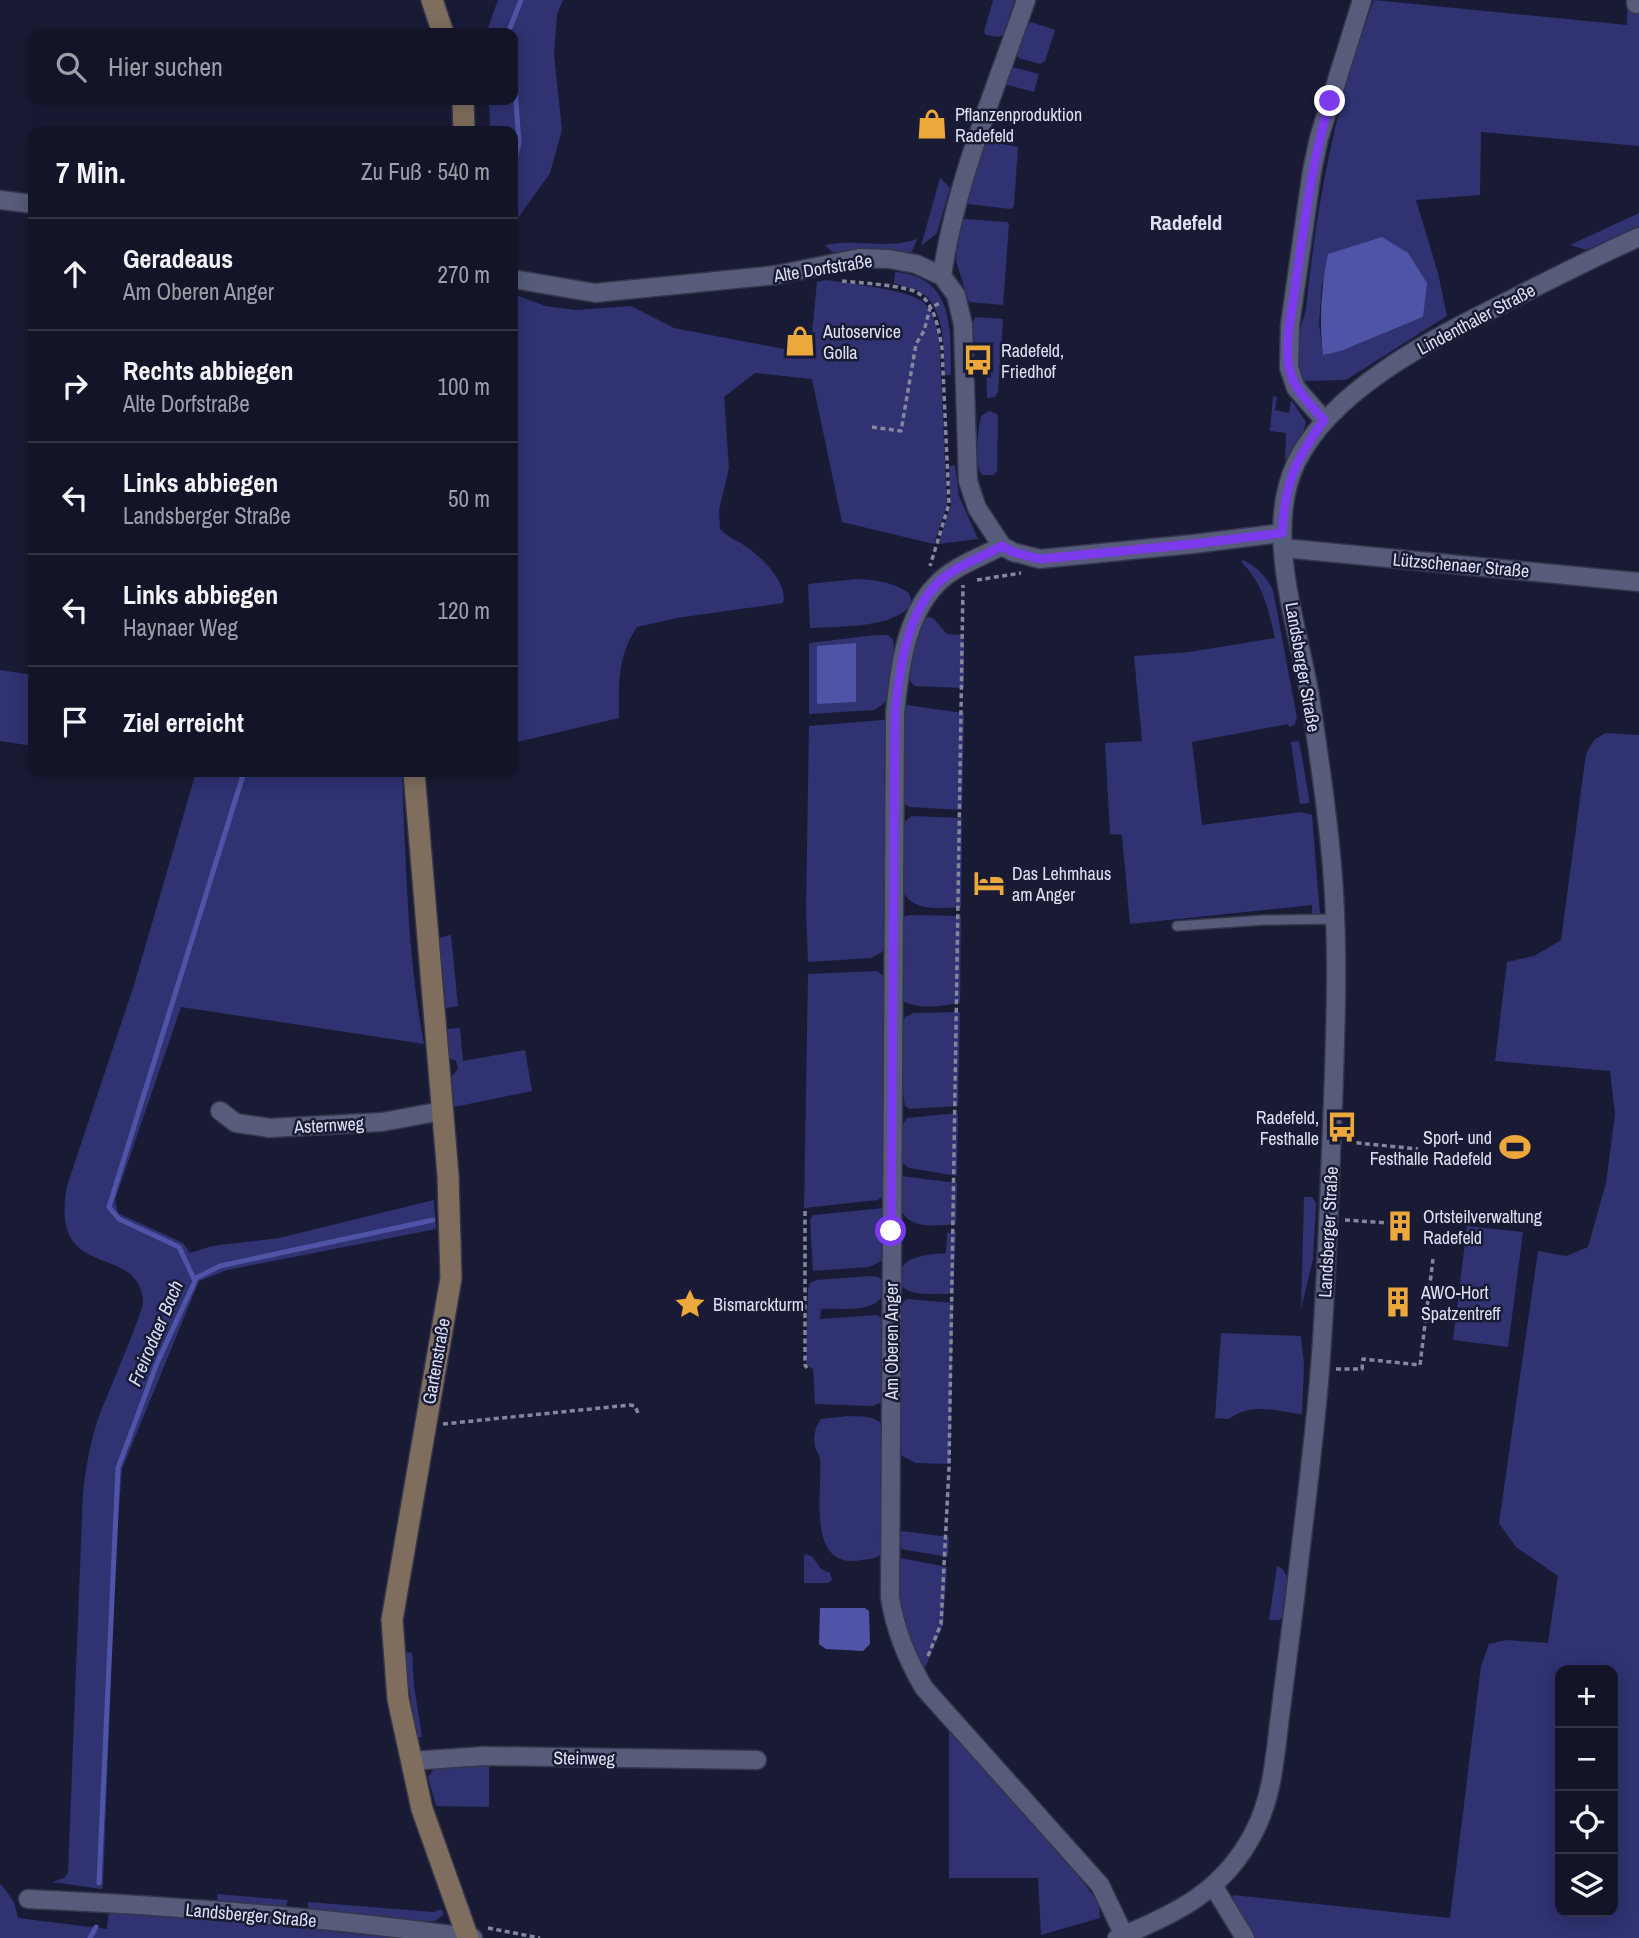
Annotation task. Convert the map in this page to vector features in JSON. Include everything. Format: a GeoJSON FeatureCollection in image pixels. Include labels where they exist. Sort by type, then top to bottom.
{"type":"FeatureCollection","features":[{"type":"Feature","properties":{"kind":"main road"},"geometry":{"type":"LineString","coordinates":[[432,0],[441,28]]}},
{"type":"Feature","properties":{"kind":"main road"},"geometry":{"type":"LineString","coordinates":[[463,105],[464,126]]}},
{"type":"Feature","properties":{"kind":"main road","name":"Gartenstraße"},"geometry":{"type":"LineString","coordinates":[[414,777],[448,1175],[451,1278],[392,1619],[398,1699],[422,1809],[472,1934]]}},
{"type":"Feature","properties":{"kind":"street"},"geometry":{"type":"LineString","coordinates":[[1026,0],[960,192],[946,242],[942,276],[956,295],[963,325],[968,481],[977,508],[1002,546],[1013,552],[1040,559],[1193,544],[1282,541]]}},
{"type":"Feature","properties":{"kind":"street"},"geometry":{"type":"LineString","coordinates":[[1324,420],[1296,388],[1289,368],[1290,325],[1319,138],[1362,0]]}},
{"type":"Feature","properties":{"kind":"street"},"geometry":{"type":"LineString","coordinates":[[0,200],[28,203]]}},
{"type":"Feature","properties":{"kind":"street","name":"Lindenthaler Straße"},"geometry":{"type":"LineString","coordinates":[[1324,420],[1355,391],[1414,352],[1592,258],[1639,237]]}},
{"type":"Feature","properties":{"kind":"street","name":"Alte Dorfstraße"},"geometry":{"type":"LineString","coordinates":[[518,280],[595,293],[776,275],[860,258],[916,264],[942,276]]}},
{"type":"Feature","properties":{"kind":"street","name":"Landsberger Straße"},"geometry":{"type":"LineString","coordinates":[[1120,1937],[1167,1916],[1214,1886],[1236,1861],[1254,1833],[1265,1807],[1272,1779],[1320,1368],[1332,1140],[1336,919],[1331,852],[1311,708],[1282,541],[1288,482],[1298,459],[1324,420]]}},
{"type":"Feature","properties":{"kind":"street","name":"Lützschenaer Straße"},"geometry":{"type":"LineString","coordinates":[[1282,541],[1639,582]]}},
{"type":"Feature","properties":{"kind":"street","name":"Am Oberen Anger"},"geometry":{"type":"LineString","coordinates":[[1002,546],[956,570],[935,585],[905,645],[899,668],[895,714],[890,1597],[901,1642],[924,1688],[1100,1885],[1120,1937]]}},
{"type":"Feature","properties":{"kind":"street","name":"Asternweg"},"geometry":{"type":"LineString","coordinates":[[220,1111],[236,1123],[270,1129],[382,1122],[442,1111]]}},
{"type":"Feature","properties":{"kind":"street","name":"Steinweg"},"geometry":{"type":"LineString","coordinates":[[411,1761],[484,1756],[757,1760]]}},
{"type":"Feature","properties":{"kind":"street"},"geometry":{"type":"LineString","coordinates":[[1214,1886],[1245,1938]]}},
{"type":"Feature","properties":{"kind":"street","name":"Landsberger Straße"},"geometry":{"type":"LineString","coordinates":[[28,1899],[214,1911],[472,1934]]}},
{"type":"Feature","properties":{"kind":"lane"},"geometry":{"type":"LineString","coordinates":[[1177,926],[1264,920],[1336,919]]}},
{"type":"Feature","properties":{"kind":"path"},"geometry":{"type":"LineString","coordinates":[[835,280],[894,287],[919,293],[938,326],[942,348],[949,504],[929,569]]}},
{"type":"Feature","properties":{"kind":"path"},"geometry":{"type":"LineString","coordinates":[[872,427],[901,431],[916,344],[924,331],[930,308]]}},
{"type":"Feature","properties":{"kind":"path"},"geometry":{"type":"LineString","coordinates":[[918,1678],[940,1624],[948,1481],[963,584],[985,577],[1038,571],[1040,559]]}},
{"type":"Feature","properties":{"kind":"path"},"geometry":{"type":"LineString","coordinates":[[1332,1140],[1418,1149]]}},
{"type":"Feature","properties":{"kind":"path"},"geometry":{"type":"LineString","coordinates":[[805,1211],[807,1368]]}},
{"type":"Feature","properties":{"kind":"path"},"geometry":{"type":"LineString","coordinates":[[1329,1219],[1388,1223]]}},
{"type":"Feature","properties":{"kind":"path"},"geometry":{"type":"LineString","coordinates":[[1320,1368],[1362,1369],[1363,1359],[1420,1365],[1433,1259]]}},
{"type":"Feature","properties":{"kind":"path"},"geometry":{"type":"LineString","coordinates":[[424,1425],[630,1405],[635,1406],[638,1413]]}},
{"type":"Feature","properties":{"kind":"path"},"geometry":{"type":"LineString","coordinates":[[472,1934],[490,1929],[540,1938]]}},
{"type":"Feature","properties":{"kind":"shaded area"},"geometry":{"type":"Polygon","coordinates":[[[498,0],[563,0],[557,14],[554,55],[562,130],[550,173],[518,218],[518,126],[490,126],[489,105],[518,105],[518,28],[488,28],[498,0]]]}},
{"type":"Feature","properties":{"kind":"shaded area"},"geometry":{"type":"Polygon","coordinates":[[[993,0],[1015,0],[1003,35],[998,37],[986,35],[984,32],[993,0]]]}},
{"type":"Feature","properties":{"kind":"shaded area"},"geometry":{"type":"Polygon","coordinates":[[[1374,0],[1627,25],[1627,9],[1639,7],[1639,146],[1481,132],[1480,195],[1416,200],[1438,273],[1447,316],[1346,380],[1303,381],[1298,357],[1298,339],[1305,311],[1322,191],[1339,113],[1374,0]],[[1322,283],[1319,324],[1323,354],[1341,351],[1423,317],[1322,283]]]}},
{"type":"Feature","properties":{"kind":"shaded area"},"geometry":{"type":"Polygon","coordinates":[[[1031,22],[1055,30],[1045,61],[1040,64],[1019,58],[1016,53],[1024,26],[1031,22]]]}},
{"type":"Feature","properties":{"kind":"shaded area"},"geometry":{"type":"Polygon","coordinates":[[[1012,67],[1039,74],[1034,92],[1007,85],[1005,81],[1012,67]]]}},
{"type":"Feature","properties":{"kind":"shaded area"},"geometry":{"type":"Polygon","coordinates":[[[984,143],[1018,147],[1014,206],[1011,209],[968,204],[967,194],[984,143]]]}},
{"type":"Feature","properties":{"kind":"shaded area"},"geometry":{"type":"Polygon","coordinates":[[[940,178],[950,188],[937,233],[921,246],[940,178]]]}},
{"type":"Feature","properties":{"kind":"shaded area"},"geometry":{"type":"Polygon","coordinates":[[[1639,213],[1639,226],[1586,250],[1570,245],[1639,213]]]}},
{"type":"Feature","properties":{"kind":"shaded area"},"geometry":{"type":"Polygon","coordinates":[[[963,219],[1009,224],[1003,305],[969,302],[956,261],[960,222],[963,219]]]}},
{"type":"Feature","properties":{"kind":"shaded area"},"geometry":{"type":"Polygon","coordinates":[[[1382,237],[1408,253],[1427,283],[1423,317],[1341,351],[1323,355],[1321,304],[1328,254],[1382,237]]]}},
{"type":"Feature","properties":{"kind":"shaded area"},"geometry":{"type":"Polygon","coordinates":[[[917,239],[912,252],[832,252],[825,245],[893,244],[917,239]]]}},
{"type":"Feature","properties":{"kind":"shaded area"},"geometry":{"type":"Polygon","coordinates":[[[895,272],[929,283],[939,294],[949,324],[951,375],[945,375],[943,336],[934,307],[922,293],[894,283],[895,272]]]}},
{"type":"Feature","properties":{"kind":"shaded area"},"geometry":{"type":"Polygon","coordinates":[[[826,280],[906,294],[924,303],[933,318],[939,334],[947,505],[934,544],[842,522],[812,379],[755,373],[724,397],[729,468],[719,510],[720,529],[767,565],[782,588],[783,603],[677,618],[637,627],[630,638],[623,660],[619,682],[619,718],[518,742],[518,296],[545,306],[576,310],[631,306],[674,328],[810,354],[817,282],[826,280]]]}},
{"type":"Feature","properties":{"kind":"shaded area"},"geometry":{"type":"Polygon","coordinates":[[[975,317],[1003,319],[998,392],[995,397],[987,398],[986,355],[977,352],[971,328],[975,317]]]}},
{"type":"Feature","properties":{"kind":"shaded area"},"geometry":{"type":"Polygon","coordinates":[[[1273,396],[1277,397],[1275,410],[1289,413],[1291,400],[1306,422],[1303,433],[1285,461],[1286,433],[1270,431],[1273,396]]]}},
{"type":"Feature","properties":{"kind":"shaded area"},"geometry":{"type":"Polygon","coordinates":[[[989,411],[997,414],[998,420],[997,471],[993,475],[982,475],[977,455],[978,438],[981,416],[989,411]]]}},
{"type":"Feature","properties":{"kind":"shaded area"},"geometry":{"type":"Polygon","coordinates":[[[955,465],[959,496],[978,539],[938,544],[951,505],[949,466],[955,465]]]}},
{"type":"Feature","properties":{"kind":"shaded area"},"geometry":{"type":"Polygon","coordinates":[[[1243,560],[1261,572],[1273,590],[1297,718],[1294,725],[1289,727],[1288,724],[1192,742],[1202,825],[1301,812],[1312,815],[1320,914],[1312,916],[1312,905],[1130,924],[1122,835],[1110,834],[1105,743],[1142,741],[1134,656],[1189,652],[1275,638],[1264,597],[1255,579],[1241,562],[1243,560]]]}},
{"type":"Feature","properties":{"kind":"shaded area"},"geometry":{"type":"Polygon","coordinates":[[[857,579],[897,586],[909,593],[912,603],[893,618],[880,622],[810,628],[808,584],[857,579]]]}},
{"type":"Feature","properties":{"kind":"shaded area"},"geometry":{"type":"Polygon","coordinates":[[[929,617],[947,634],[961,635],[964,642],[964,688],[915,686],[910,680],[910,654],[923,619],[929,617]]]}},
{"type":"Feature","properties":{"kind":"shaded area"},"geometry":{"type":"Polygon","coordinates":[[[888,635],[893,640],[893,678],[886,701],[874,710],[809,714],[809,643],[888,635]]]}},
{"type":"Feature","properties":{"kind":"shaded area"},"geometry":{"type":"Polygon","coordinates":[[[856,643],[856,702],[817,704],[817,646],[856,643]]]}},
{"type":"Feature","properties":{"kind":"shaded area"},"geometry":{"type":"Polygon","coordinates":[[[0,670],[28,674],[28,745],[0,741],[0,670]]]}},
{"type":"Feature","properties":{"kind":"shaded area"},"geometry":{"type":"Polygon","coordinates":[[[906,705],[964,713],[962,810],[910,807],[905,804],[903,708],[906,705]]]}},
{"type":"Feature","properties":{"kind":"shaded area"},"geometry":{"type":"Polygon","coordinates":[[[883,720],[887,722],[886,941],[882,952],[871,958],[808,962],[806,910],[809,726],[883,720]]]}},
{"type":"Feature","properties":{"kind":"shaded area"},"geometry":{"type":"Polygon","coordinates":[[[1605,733],[1639,735],[1639,1938],[1254,1938],[1232,1901],[1233,1895],[1450,1918],[1481,1666],[1489,1644],[1506,1640],[1548,1643],[1558,1576],[1516,1547],[1499,1523],[1538,1251],[1566,1256],[1588,1247],[1606,1183],[1615,1114],[1610,1071],[1495,1061],[1507,962],[1534,956],[1561,940],[1586,754],[1594,740],[1605,733]]]}},
{"type":"Feature","properties":{"kind":"shaded area"},"geometry":{"type":"Polygon","coordinates":[[[1299,741],[1309,798],[1309,803],[1300,804],[1291,742],[1299,741]]]}},
{"type":"Feature","properties":{"kind":"shaded area"},"geometry":{"type":"Polygon","coordinates":[[[195,777],[402,777],[411,943],[424,1044],[181,1007],[115,1200],[118,1213],[183,1243],[190,1253],[212,1246],[279,1238],[434,1200],[436,1229],[227,1270],[199,1281],[122,1469],[116,1547],[102,1889],[52,1882],[64,1878],[68,1873],[85,1473],[98,1419],[142,1309],[143,1299],[137,1282],[126,1271],[81,1250],[70,1237],[65,1217],[67,1186],[134,985],[195,777]]]}},
{"type":"Feature","properties":{"kind":"shaded area"},"geometry":{"type":"Polygon","coordinates":[[[912,816],[962,818],[961,908],[927,907],[906,897],[902,889],[903,823],[912,816]]]}},
{"type":"Feature","properties":{"kind":"shaded area"},"geometry":{"type":"Polygon","coordinates":[[[961,916],[960,1003],[923,1006],[903,1001],[901,924],[903,917],[961,916]]]}},
{"type":"Feature","properties":{"kind":"shaded area"},"geometry":{"type":"Polygon","coordinates":[[[451,935],[458,1006],[446,1008],[439,938],[451,935]]]}},
{"type":"Feature","properties":{"kind":"shaded area"},"geometry":{"type":"Polygon","coordinates":[[[877,971],[885,977],[885,1194],[878,1200],[804,1208],[808,974],[877,971]]]}},
{"type":"Feature","properties":{"kind":"shaded area"},"geometry":{"type":"Polygon","coordinates":[[[960,1012],[958,1106],[910,1109],[905,1106],[902,1088],[905,1017],[914,1013],[960,1012]]]}},
{"type":"Feature","properties":{"kind":"shaded area"},"geometry":{"type":"Polygon","coordinates":[[[460,1028],[463,1061],[525,1050],[532,1091],[454,1107],[450,1078],[458,1069],[456,1061],[449,1058],[446,1029],[460,1028]]]}},
{"type":"Feature","properties":{"kind":"shaded area"},"geometry":{"type":"Polygon","coordinates":[[[958,1113],[957,1176],[909,1168],[903,1163],[900,1158],[899,1130],[907,1118],[958,1113]]]}},
{"type":"Feature","properties":{"kind":"shaded area"},"geometry":{"type":"Polygon","coordinates":[[[901,1176],[957,1183],[956,1224],[917,1224],[905,1216],[900,1202],[901,1176]]]}},
{"type":"Feature","properties":{"kind":"shaded area"},"geometry":{"type":"Polygon","coordinates":[[[1304,1197],[1312,1197],[1316,1203],[1313,1259],[1301,1309],[1304,1197]]]}},
{"type":"Feature","properties":{"kind":"shaded area"},"geometry":{"type":"Polygon","coordinates":[[[884,1208],[885,1259],[869,1267],[813,1271],[810,1220],[813,1215],[884,1208]]]}},
{"type":"Feature","properties":{"kind":"shaded area"},"geometry":{"type":"Polygon","coordinates":[[[1467,1226],[1523,1232],[1508,1347],[1453,1340],[1467,1226]]]}},
{"type":"Feature","properties":{"kind":"shaded area"},"geometry":{"type":"Polygon","coordinates":[[[956,1232],[953,1294],[922,1294],[902,1286],[900,1271],[903,1265],[916,1258],[946,1253],[947,1233],[956,1232]]]}},
{"type":"Feature","properties":{"kind":"shaded area"},"geometry":{"type":"Polygon","coordinates":[[[871,1276],[884,1282],[883,1295],[876,1303],[862,1308],[821,1309],[820,1319],[877,1315],[884,1319],[884,1401],[873,1406],[815,1404],[813,1369],[806,1365],[810,1283],[817,1280],[871,1276]]]}},
{"type":"Feature","properties":{"kind":"shaded area"},"geometry":{"type":"Polygon","coordinates":[[[908,1299],[953,1303],[950,1464],[916,1463],[902,1456],[898,1444],[899,1304],[908,1299]]]}},
{"type":"Feature","properties":{"kind":"shaded area"},"geometry":{"type":"Polygon","coordinates":[[[1221,1333],[1301,1336],[1304,1365],[1302,1414],[1255,1409],[1229,1419],[1215,1418],[1221,1333]]]}},
{"type":"Feature","properties":{"kind":"shaded area"},"geometry":{"type":"Polygon","coordinates":[[[849,1416],[873,1419],[884,1428],[885,1549],[878,1556],[866,1560],[844,1560],[832,1553],[824,1541],[821,1526],[820,1459],[814,1442],[816,1429],[821,1419],[849,1416]]]}},
{"type":"Feature","properties":{"kind":"shaded area"},"geometry":{"type":"Polygon","coordinates":[[[902,1531],[949,1537],[948,1557],[901,1549],[899,1535],[902,1531]]]}},
{"type":"Feature","properties":{"kind":"shaded area"},"geometry":{"type":"Polygon","coordinates":[[[804,1554],[812,1556],[821,1569],[830,1573],[832,1580],[828,1583],[804,1583],[804,1554]]]}},
{"type":"Feature","properties":{"kind":"shaded area"},"geometry":{"type":"Polygon","coordinates":[[[901,1558],[947,1567],[943,1625],[925,1668],[910,1644],[901,1616],[898,1587],[901,1558]]]}},
{"type":"Feature","properties":{"kind":"shaded area"},"geometry":{"type":"Polygon","coordinates":[[[1277,1566],[1283,1569],[1287,1577],[1282,1618],[1269,1620],[1277,1566]]]}},
{"type":"Feature","properties":{"kind":"shaded area"},"geometry":{"type":"Polygon","coordinates":[[[820,1608],[865,1608],[869,1611],[870,1644],[863,1651],[826,1649],[819,1644],[820,1608]]]}},
{"type":"Feature","properties":{"kind":"shaded area"},"geometry":{"type":"Polygon","coordinates":[[[412,1652],[422,1737],[417,1738],[404,1658],[405,1653],[412,1652]]]}},
{"type":"Feature","properties":{"kind":"shaded area"},"geometry":{"type":"Polygon","coordinates":[[[949,1730],[1073,1869],[1099,1903],[1100,1918],[1041,1935],[1038,1878],[949,1878],[949,1730]]]}},
{"type":"Feature","properties":{"kind":"shaded area"},"geometry":{"type":"Polygon","coordinates":[[[489,1762],[489,1807],[436,1806],[428,1777],[437,1765],[489,1762]]]}},
{"type":"Feature","properties":{"kind":"shaded area"},"geometry":{"type":"Polygon","coordinates":[[[0,1883],[14,1902],[18,1918],[107,1929],[109,1910],[400,1938],[0,1938],[0,1883]]]}},
{"type":"Feature","properties":{"kind":"shaded area"},"geometry":{"type":"Polygon","coordinates":[[[217,1894],[288,1900],[285,1908],[221,1903],[218,1902],[217,1894]]]}},
{"type":"Feature","properties":{"kind":"shaded area"},"geometry":{"type":"Polygon","coordinates":[[[308,1902],[434,1912],[441,1909],[444,1914],[435,1921],[423,1922],[312,1912],[308,1908],[308,1902]]]}},
{"type":"Feature","properties":{"kind":"waterway","name":"Freirodaer Bach"},"geometry":{"type":"LineString","coordinates":[[510,28],[521,0]]}},
{"type":"Feature","properties":{"kind":"waterway","name":"Freirodaer Bach"},"geometry":{"type":"LineString","coordinates":[[516,105],[518,126]]}},
{"type":"Feature","properties":{"kind":"waterway","name":"Freirodaer Bach"},"geometry":{"type":"LineString","coordinates":[[518,129],[518,147]]}},
{"type":"Feature","properties":{"kind":"waterway","name":"Freirodaer Bach"},"geometry":{"type":"LineString","coordinates":[[99,1883],[118,1468],[157,1363],[195,1281],[179,1247],[119,1219],[109,1207],[242,777]]}},
{"type":"Feature","properties":{"kind":"waterway"},"geometry":{"type":"LineString","coordinates":[[194,1279],[220,1266],[433,1220]]}},
{"type":"Feature","properties":{"kind":"waterway","name":"Freirodaer Bach"},"geometry":{"type":"LineString","coordinates":[[90,1938],[96,1927]]}},
{"type":"Feature","properties":{"kind":"place","name":"Pflanzenproduktion Radefeld"},"geometry":{"type":"Point","coordinates":[932,124]}},
{"type":"Feature","properties":{"kind":"place","name":"Autoservice Golla"},"geometry":{"type":"Point","coordinates":[800,341]}},
{"type":"Feature","properties":{"kind":"place","name":"Radefeld, Friedhof"},"geometry":{"type":"Point","coordinates":[978,360]}},
{"type":"Feature","properties":{"kind":"place","name":"Das Lehmhaus am Anger"},"geometry":{"type":"Point","coordinates":[989,883]}},
{"type":"Feature","properties":{"kind":"place","name":"Radefeld, Festhalle"},"geometry":{"type":"Point","coordinates":[1342,1127]}},
{"type":"Feature","properties":{"kind":"place","name":"Sport- und Festhalle Radefeld"},"geometry":{"type":"Point","coordinates":[1515,1147]}},
{"type":"Feature","properties":{"kind":"place","name":"Ortsteilverwaltung Radefeld"},"geometry":{"type":"Point","coordinates":[1400,1226]}},
{"type":"Feature","properties":{"kind":"place","name":"AWO-Hort Spatzentreff"},"geometry":{"type":"Point","coordinates":[1398,1302]}},
{"type":"Feature","properties":{"kind":"place","name":"Bismarckturm"},"geometry":{"type":"Point","coordinates":[690,1304]}},
{"type":"Feature","properties":{"kind":"district","name":"Radefeld"},"geometry":{"type":"Point","coordinates":[1186,222]}},
{"type":"Feature","properties":{"kind":"route"},"geometry":{"type":"LineString","coordinates":[[891,1231],[895,714],[899,668],[905,645],[935,585],[948,575],[1002,546],[1013,552],[1040,559],[1282,533],[1288,482],[1298,459],[1324,420],[1296,388],[1289,368],[1288,354],[1312,171],[1330,101]]}}]}
